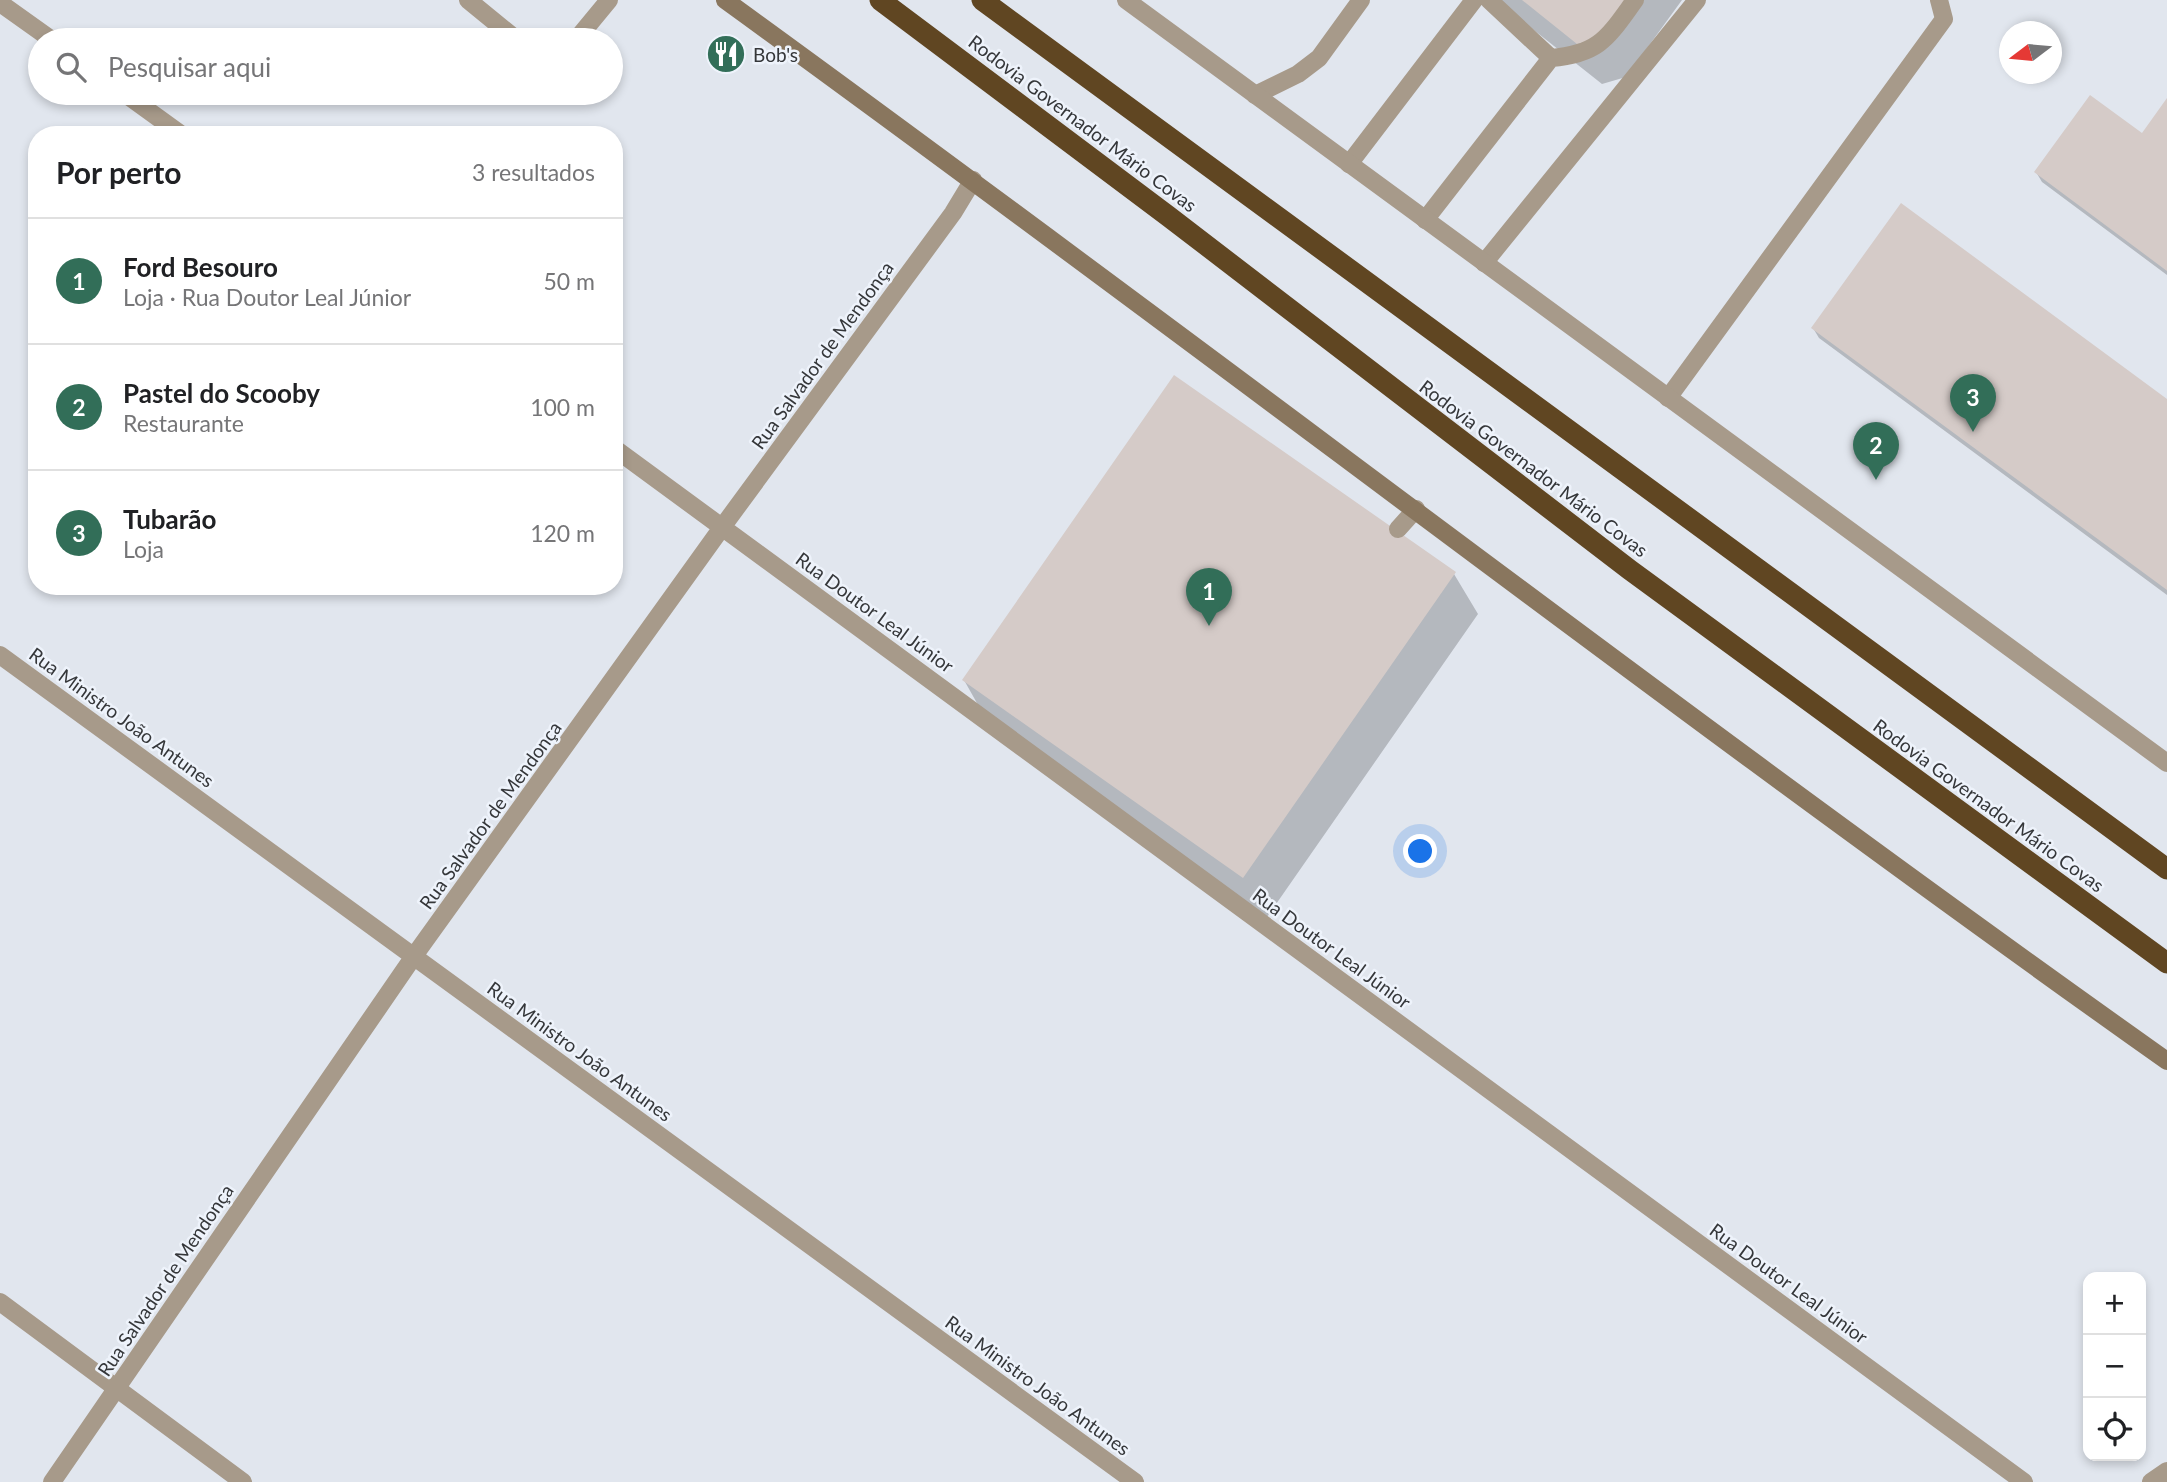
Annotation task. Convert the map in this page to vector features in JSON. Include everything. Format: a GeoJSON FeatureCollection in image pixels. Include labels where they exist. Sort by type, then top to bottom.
{"type":"FeatureCollection","features":[{"type":"Feature","properties":{"kind":"highway","name":"Rodovia Governador Mário Covas"},"geometry":{"type":"LineString","coordinates":[[880,0],[1168,216],[1630,570],[2167,963]]}},
{"type":"Feature","properties":{"kind":"highway","name":"Rodovia Governador Mário Covas"},"geometry":{"type":"LineString","coordinates":[[982,0],[2167,869]]}},
{"type":"Feature","properties":{"kind":"main road"},"geometry":{"type":"LineString","coordinates":[[724,0],[973,180],[1932,894],[2167,1061]]}},
{"type":"Feature","properties":{"kind":"street"},"geometry":{"type":"LineString","coordinates":[[468,0],[502,28]]}},
{"type":"Feature","properties":{"kind":"street"},"geometry":{"type":"LineString","coordinates":[[586,28],[609,0]]}},
{"type":"Feature","properties":{"kind":"street"},"geometry":{"type":"LineString","coordinates":[[1126,0],[2167,763]]}},
{"type":"Feature","properties":{"kind":"street"},"geometry":{"type":"LineString","coordinates":[[1255,95],[1298,74],[1319,58],[1361,0]]}},
{"type":"Feature","properties":{"kind":"street"},"geometry":{"type":"LineString","coordinates":[[1349,164],[1474,0]]}},
{"type":"Feature","properties":{"kind":"street"},"geometry":{"type":"LineString","coordinates":[[1489,0],[1551,58],[1578,56],[1604,43],[1635,0]]}},
{"type":"Feature","properties":{"kind":"street"},"geometry":{"type":"LineString","coordinates":[[1484,264],[1697,0]]}},
{"type":"Feature","properties":{"kind":"street"},"geometry":{"type":"LineString","coordinates":[[1668,398],[1944,19],[1938,0]]}},
{"type":"Feature","properties":{"kind":"street"},"geometry":{"type":"LineString","coordinates":[[0,3],[35,28]]}},
{"type":"Feature","properties":{"kind":"street"},"geometry":{"type":"LineString","coordinates":[[1425,220],[1551,58]]}},
{"type":"Feature","properties":{"kind":"street"},"geometry":{"type":"LineString","coordinates":[[141,105],[170,126]]}},
{"type":"Feature","properties":{"kind":"street","name":"Rua Salvador de Mendonça"},"geometry":{"type":"LineString","coordinates":[[52,1482],[414,956],[723,526],[953,213],[973,180]]}},
{"type":"Feature","properties":{"kind":"street","name":"Rua Doutor Leal Júnior"},"geometry":{"type":"LineString","coordinates":[[623,454],[2024,1482]]}},
{"type":"Feature","properties":{"kind":"street"},"geometry":{"type":"LineString","coordinates":[[1398,530],[1416,509]]}},
{"type":"Feature","properties":{"kind":"street","name":"Rua Ministro João Antunes"},"geometry":{"type":"LineString","coordinates":[[0,655],[1135,1482]]}},
{"type":"Feature","properties":{"kind":"street"},"geometry":{"type":"LineString","coordinates":[[0,1302],[243,1482]]}},
{"type":"Feature","properties":{"kind":"street"},"geometry":{"type":"LineString","coordinates":[[2151,1482],[2167,1471]]}},
{"type":"Feature","properties":{"kind":"building"},"geometry":{"type":"Polygon","coordinates":[[[1522,0],[1630,0],[1603,37],[1577,44],[1522,0]]]}},
{"type":"Feature","properties":{"kind":"building"},"geometry":{"type":"Polygon","coordinates":[[[2090,95],[2142,133],[2167,98],[2167,271],[2034,172],[2090,95]]]}},
{"type":"Feature","properties":{"kind":"building"},"geometry":{"type":"Polygon","coordinates":[[[1901,203],[2167,399],[2167,590],[1811,328],[1901,203]]]}},
{"type":"Feature","properties":{"kind":"building"},"geometry":{"type":"Polygon","coordinates":[[[1174,375],[1456,572],[1243,878],[962,680],[1174,375]]]}},
{"type":"Feature","properties":{"kind":"place","name":"Bob's"},"geometry":{"type":"Point","coordinates":[726,54]}},
{"type":"Feature","properties":{"kind":"place","name":"Tubarão"},"geometry":{"type":"Point","coordinates":[1973,432]}},
{"type":"Feature","properties":{"kind":"place","name":"Pastel do Scooby"},"geometry":{"type":"Point","coordinates":[1876,480]}},
{"type":"Feature","properties":{"kind":"place","name":"Ford Besouro"},"geometry":{"type":"Point","coordinates":[1209,626]}}]}
